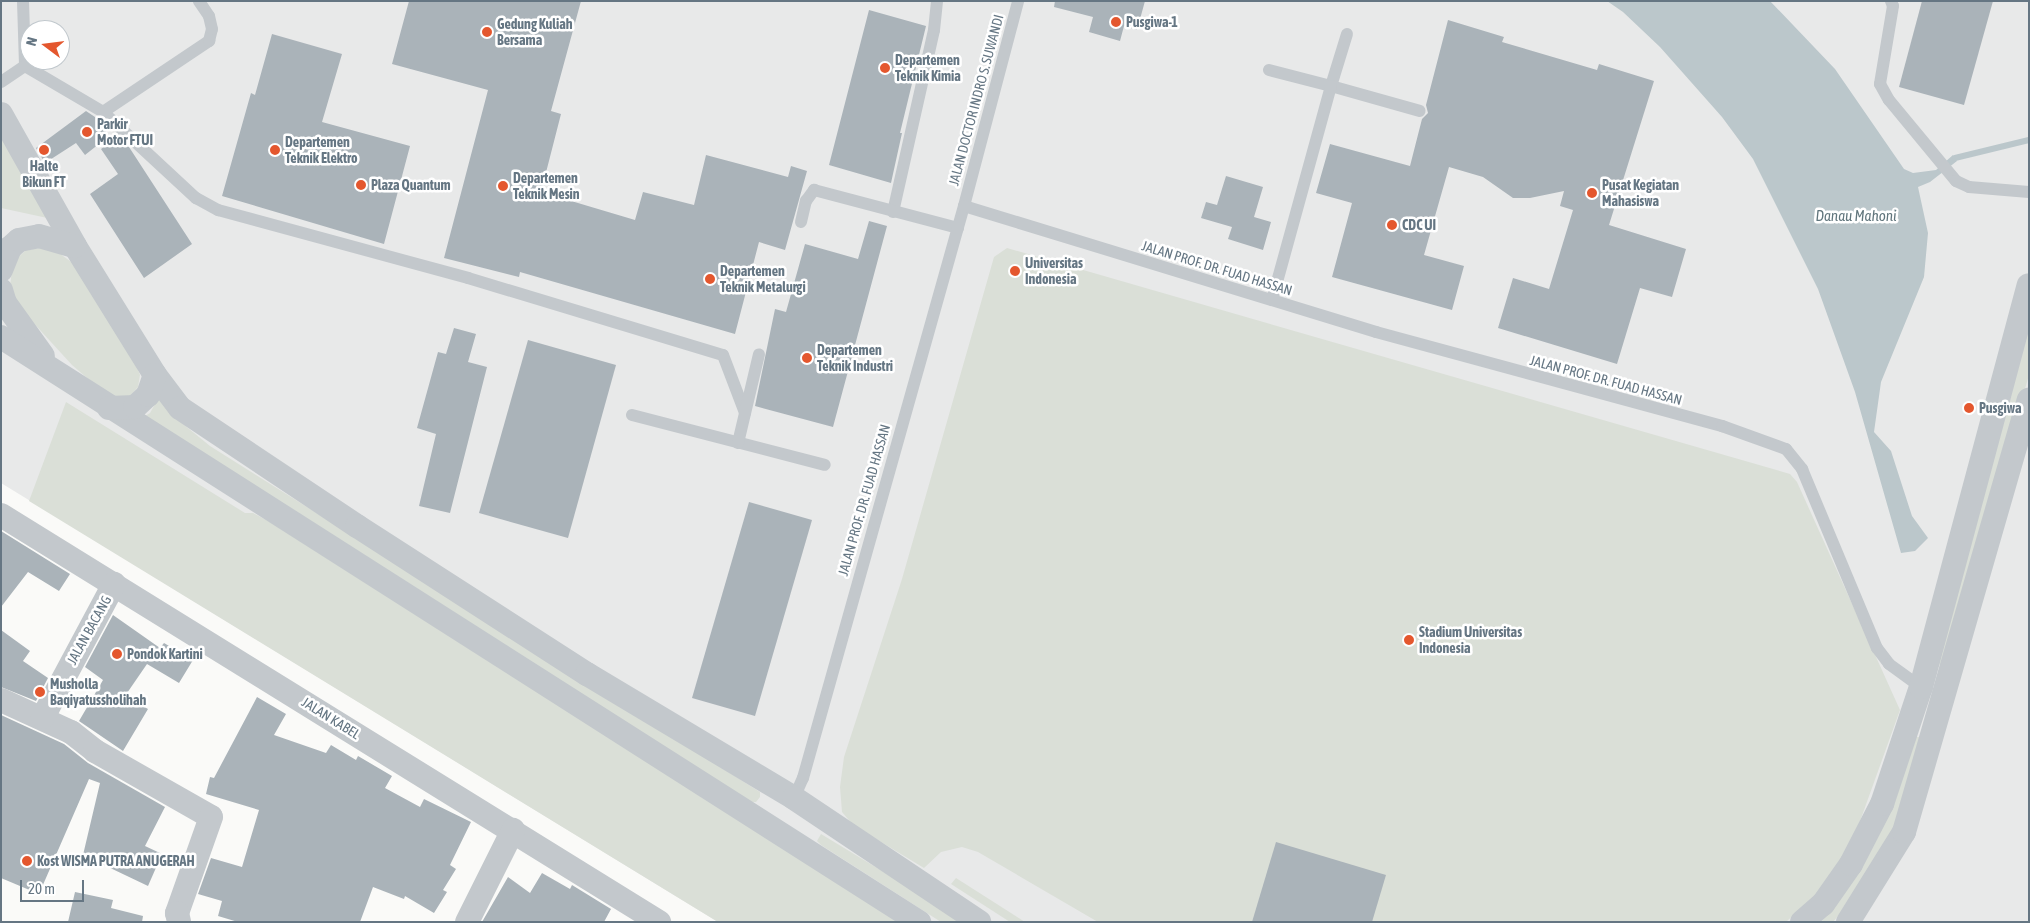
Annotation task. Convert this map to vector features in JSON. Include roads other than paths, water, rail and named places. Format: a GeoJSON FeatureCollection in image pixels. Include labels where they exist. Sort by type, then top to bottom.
{"type":"FeatureCollection","features":[{"type":"Feature","properties":{"kind":"street"},"geometry":{"type":"LineString","coordinates":[[1,114],[75,246],[155,375],[180,408],[266,467],[588,674],[794,798],[979,922]]}},
{"type":"Feature","properties":{"kind":"street"},"geometry":{"type":"LineString","coordinates":[[1,270],[10,248],[19,240],[39,236],[75,246]]}},
{"type":"Feature","properties":{"kind":"street"},"geometry":{"type":"LineString","coordinates":[[1802,922],[1823,904],[1851,864],[1882,804],[1921,686],[2029,285]]}},
{"type":"Feature","properties":{"kind":"street"},"geometry":{"type":"LineString","coordinates":[[1,290],[5,303],[54,370]]}},
{"type":"Feature","properties":{"kind":"street"},"geometry":{"type":"LineString","coordinates":[[1,337],[54,370],[109,408],[919,922]]}},
{"type":"Feature","properties":{"kind":"street"},"geometry":{"type":"LineString","coordinates":[[109,408],[135,408],[148,396],[155,375]]}},
{"type":"Feature","properties":{"kind":"street"},"geometry":{"type":"LineString","coordinates":[[1848,922],[1904,832],[2029,400]]}},
{"type":"Feature","properties":{"kind":"street","name":"JALAN KABEL"},"geometry":{"type":"LineString","coordinates":[[1,516],[659,922]]}},
{"type":"Feature","properties":{"kind":"street","name":"JALAN BACANG"},"geometry":{"type":"LineString","coordinates":[[43,717],[114,584]]}},
{"type":"Feature","properties":{"kind":"street"},"geometry":{"type":"LineString","coordinates":[[1,700],[43,717],[211,817],[177,913],[179,922]]}},
{"type":"Feature","properties":{"kind":"street"},"geometry":{"type":"LineString","coordinates":[[772,828],[794,798]]}},
{"type":"Feature","properties":{"kind":"street"},"geometry":{"type":"LineString","coordinates":[[467,922],[512,830]]}},
{"type":"Feature","properties":{"kind":"lane"},"geometry":{"type":"LineString","coordinates":[[23,1],[24,20]]}},
{"type":"Feature","properties":{"kind":"lane"},"geometry":{"type":"LineString","coordinates":[[103,112],[209,41],[210,23],[199,1]]}},
{"type":"Feature","properties":{"kind":"lane"},"geometry":{"type":"LineString","coordinates":[[893,212],[934,30],[937,1]]}},
{"type":"Feature","properties":{"kind":"lane","name":"JALAN DOCTOR INDRO S. SUWANDI"},"geometry":{"type":"LineString","coordinates":[[964,206],[1018,1]]}},
{"type":"Feature","properties":{"kind":"lane"},"geometry":{"type":"LineString","coordinates":[[1891,1],[1893,6],[1880,84],[1888,100],[1937,156],[1956,181],[1969,187],[2029,192]]}},
{"type":"Feature","properties":{"kind":"lane"},"geometry":{"type":"LineString","coordinates":[[1272,300],[1347,34]]}},
{"type":"Feature","properties":{"kind":"lane"},"geometry":{"type":"LineString","coordinates":[[1,82],[20,69]]}},
{"type":"Feature","properties":{"kind":"lane"},"geometry":{"type":"LineString","coordinates":[[32,70],[103,112],[196,198],[218,210],[468,278],[723,354],[745,413]]}},
{"type":"Feature","properties":{"kind":"lane"},"geometry":{"type":"LineString","coordinates":[[1269,70],[1420,111]]}},
{"type":"Feature","properties":{"kind":"lane"},"geometry":{"type":"LineString","coordinates":[[801,222],[806,200],[814,190],[958,228]]}},
{"type":"Feature","properties":{"kind":"lane","name":"JALAN PROF. DR. FUAD HASSAN"},"geometry":{"type":"LineString","coordinates":[[794,798],[803,778],[964,206],[1476,360],[1722,426],[1786,449],[1802,469],[1877,648],[1889,664],[1921,686]]}},
{"type":"Feature","properties":{"kind":"lane"},"geometry":{"type":"LineString","coordinates":[[738,442],[759,354]]}},
{"type":"Feature","properties":{"kind":"lane"},"geometry":{"type":"LineString","coordinates":[[632,415],[825,465]]}},
{"type":"Feature","properties":{"kind":"water","name":"Danau Mahoni"},"geometry":{"type":"Polygon","coordinates":[[[1607,1],[1770,1],[1835,69],[1904,169],[1913,173],[1936,170],[1953,155],[1957,161],[1930,182],[1918,187],[1928,233],[1924,277],[1881,382],[1874,432],[1891,451],[1912,516],[1928,538],[1915,551],[1901,553],[1855,392],[1818,289],[1753,159],[1722,117],[1660,47],[1623,12],[1607,1]]]}},
{"type":"Feature","properties":{"kind":"waterway"},"geometry":{"type":"LineString","coordinates":[[1955,158],[2029,140]]}},
{"type":"Feature","properties":{"kind":"place","name":"Pusgiwa-1"},"geometry":{"type":"Point","coordinates":[1116,22]}},
{"type":"Feature","properties":{"kind":"place","name":"Gedung Kuliah Bersama"},"geometry":{"type":"Point","coordinates":[487,32]}},
{"type":"Feature","properties":{"kind":"place","name":"Departemen Teknik Kimia"},"geometry":{"type":"Point","coordinates":[885,68]}},
{"type":"Feature","properties":{"kind":"place","name":"Parkir Motor FTUI"},"geometry":{"type":"Point","coordinates":[87,132]}},
{"type":"Feature","properties":{"kind":"place","name":"Halte Bikun FT"},"geometry":{"type":"Point","coordinates":[44,150]}},
{"type":"Feature","properties":{"kind":"place","name":"Departemen Teknik Elektro"},"geometry":{"type":"Point","coordinates":[275,150]}},
{"type":"Feature","properties":{"kind":"place","name":"Plaza Quantum"},"geometry":{"type":"Point","coordinates":[361,185]}},
{"type":"Feature","properties":{"kind":"place","name":"Departemen Teknik Mesin"},"geometry":{"type":"Point","coordinates":[503,186]}},
{"type":"Feature","properties":{"kind":"place","name":"Pusat Kegiatan Mahasiswa"},"geometry":{"type":"Point","coordinates":[1592,193]}},
{"type":"Feature","properties":{"kind":"place","name":"CDC UI"},"geometry":{"type":"Point","coordinates":[1392,225]}},
{"type":"Feature","properties":{"kind":"place","name":"Universitas Indonesia"},"geometry":{"type":"Point","coordinates":[1015,271]}},
{"type":"Feature","properties":{"kind":"place","name":"Departemen Teknik Metalurgi"},"geometry":{"type":"Point","coordinates":[710,279]}},
{"type":"Feature","properties":{"kind":"place","name":"Departemen Teknik Industri"},"geometry":{"type":"Point","coordinates":[807,358]}},
{"type":"Feature","properties":{"kind":"place","name":"Pusgiwa"},"geometry":{"type":"Point","coordinates":[1969,408]}},
{"type":"Feature","properties":{"kind":"place","name":"Stadium Universitas Indonesia"},"geometry":{"type":"Point","coordinates":[1409,640]}},
{"type":"Feature","properties":{"kind":"place","name":"Pondok Kartini"},"geometry":{"type":"Point","coordinates":[117,654]}},
{"type":"Feature","properties":{"kind":"place","name":"Musholla Baqiyatussholihah"},"geometry":{"type":"Point","coordinates":[40,692]}},
{"type":"Feature","properties":{"kind":"place","name":"Kost WISMA PUTRA ANUGERAH"},"geometry":{"type":"Point","coordinates":[27,861]}}]}
